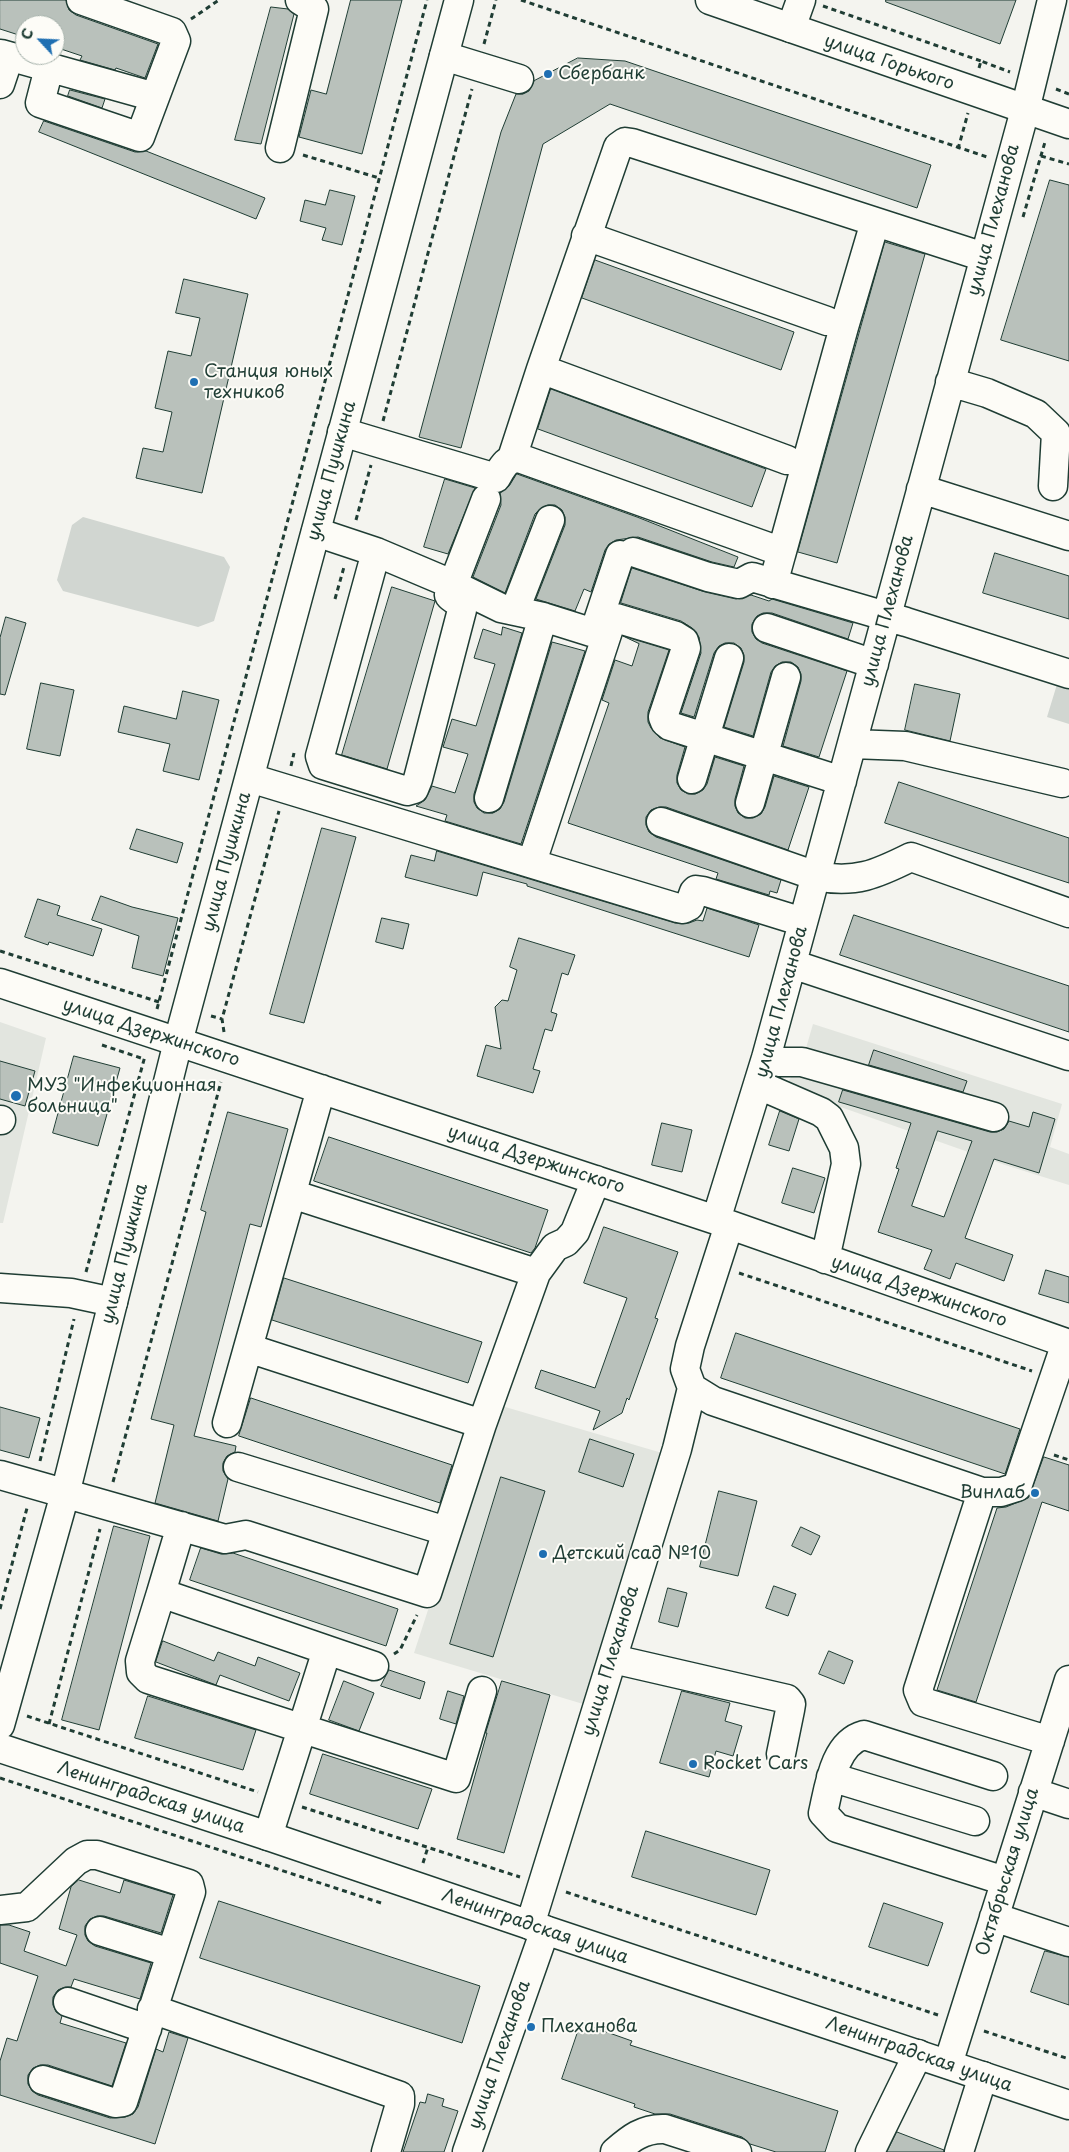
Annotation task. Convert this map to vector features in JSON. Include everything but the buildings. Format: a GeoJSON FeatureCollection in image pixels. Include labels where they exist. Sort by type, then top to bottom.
{"type":"FeatureCollection","features":[{"type":"Feature","properties":{"kind":"main road"},"geometry":{"type":"LineString","coordinates":[[49,68],[40,103],[140,137],[176,40],[172,32],[80,0]]}},
{"type":"Feature","properties":{"kind":"main road"},"geometry":{"type":"LineString","coordinates":[[280,148],[314,10],[300,0]]}},
{"type":"Feature","properties":{"kind":"main road","name":"улица Пушкина"},"geometry":{"type":"LineString","coordinates":[[0,1725],[65,1494],[178,1042],[459,0]]}},
{"type":"Feature","properties":{"kind":"main road","name":"улица Горького"},"geometry":{"type":"LineString","coordinates":[[710,0],[1069,124]]}},
{"type":"Feature","properties":{"kind":"main road","name":"улица Плеханова"},"geometry":{"type":"LineString","coordinates":[[467,2152],[537,1928],[542,1884],[677,1448],[692,1388],[685,1369],[690,1346],[717,1267],[723,1222],[759,1084],[1025,110],[1052,0]]}},
{"type":"Feature","properties":{"kind":"main road"},"geometry":{"type":"LineString","coordinates":[[1064,0],[1069,2]]}},
{"type":"Feature","properties":{"kind":"main road"},"geometry":{"type":"LineString","coordinates":[[791,28],[808,2]]}},
{"type":"Feature","properties":{"kind":"main road"},"geometry":{"type":"LineString","coordinates":[[1,54],[155,97]]}},
{"type":"Feature","properties":{"kind":"main road"},"geometry":{"type":"LineString","coordinates":[[0,84],[6,66],[1,54]]}},
{"type":"Feature","properties":{"kind":"main road"},"geometry":{"type":"LineString","coordinates":[[444,56],[519,79]]}},
{"type":"Feature","properties":{"kind":"main road"},"geometry":{"type":"LineString","coordinates":[[512,458],[586,236],[618,147],[626,142],[984,257]]}},
{"type":"Feature","properties":{"kind":"main road"},"geometry":{"type":"LineString","coordinates":[[773,584],[875,222]]}},
{"type":"Feature","properties":{"kind":"main road"},"geometry":{"type":"LineString","coordinates":[[586,236],[827,321]]}},
{"type":"Feature","properties":{"kind":"main road"},"geometry":{"type":"LineString","coordinates":[[541,369],[788,460]]}},
{"type":"Feature","properties":{"kind":"main road"},"geometry":{"type":"LineString","coordinates":[[950,382],[987,393],[1036,414],[1056,433],[1053,486]]}},
{"type":"Feature","properties":{"kind":"main road"},"geometry":{"type":"LineString","coordinates":[[342,432],[496,478],[505,463],[512,458],[519,458],[774,549],[780,555]]}},
{"type":"Feature","properties":{"kind":"main road"},"geometry":{"type":"LineString","coordinates":[[921,489],[1069,536]]}},
{"type":"Feature","properties":{"kind":"main road"},"geometry":{"type":"LineString","coordinates":[[376,552],[320,756],[323,765],[407,791],[414,789],[418,779],[462,610],[460,601],[449,595],[486,499]]}},
{"type":"Feature","properties":{"kind":"main road"},"geometry":{"type":"LineString","coordinates":[[515,610],[550,520]]}},
{"type":"Feature","properties":{"kind":"main road"},"geometry":{"type":"LineString","coordinates":[[316,532],[376,552],[454,585],[501,608],[543,617],[600,635]]}},
{"type":"Feature","properties":{"kind":"main road"},"geometry":{"type":"LineString","coordinates":[[532,862],[600,635],[627,553],[708,577],[739,584],[752,577],[1069,674]]}},
{"type":"Feature","properties":{"kind":"main road"},"geometry":{"type":"LineString","coordinates":[[489,798],[543,617]]}},
{"type":"Feature","properties":{"kind":"main road"},"geometry":{"type":"LineString","coordinates":[[600,635],[616,618],[668,633],[684,641],[686,648],[663,717],[670,726],[842,781]]}},
{"type":"Feature","properties":{"kind":"main road"},"geometry":{"type":"LineString","coordinates":[[767,628],[874,664]]}},
{"type":"Feature","properties":{"kind":"main road"},"geometry":{"type":"LineString","coordinates":[[692,779],[729,658]]}},
{"type":"Feature","properties":{"kind":"main road"},"geometry":{"type":"LineString","coordinates":[[750,803],[765,756],[786,677]]}},
{"type":"Feature","properties":{"kind":"main road"},"geometry":{"type":"LineString","coordinates":[[852,744],[905,746],[1062,783]]}},
{"type":"Feature","properties":{"kind":"main road"},"geometry":{"type":"LineString","coordinates":[[250,778],[532,862],[678,908],[683,909],[689,906],[694,892],[696,890],[703,890],[803,922]]}},
{"type":"Feature","properties":{"kind":"main road"},"geometry":{"type":"LineString","coordinates":[[370,813],[381,783]]}},
{"type":"Feature","properties":{"kind":"main road"},"geometry":{"type":"LineString","coordinates":[[661,822],[816,876],[836,880],[848,880],[881,873],[911,857],[1069,913]]}},
{"type":"Feature","properties":{"kind":"main road"},"geometry":{"type":"LineString","coordinates":[[792,964],[1069,1056]]}},
{"type":"Feature","properties":{"kind":"main road","name":"улица Дзержинского"},"geometry":{"type":"LineString","coordinates":[[0,983],[723,1222],[1067,1344]]}},
{"type":"Feature","properties":{"kind":"main road"},"geometry":{"type":"LineString","coordinates":[[766,1058],[780,1062],[802,1062],[994,1117]]}},
{"type":"Feature","properties":{"kind":"main road"},"geometry":{"type":"LineString","coordinates":[[759,1084],[821,1112],[829,1118],[844,1148],[846,1164],[824,1259]]}},
{"type":"Feature","properties":{"kind":"main road"},"geometry":{"type":"LineString","coordinates":[[227,1423],[321,1089]]}},
{"type":"Feature","properties":{"kind":"main road"},"geometry":{"type":"LineString","coordinates":[[0,1475],[225,1539],[246,1535],[427,1594],[482,1424],[536,1273],[555,1247],[566,1242],[575,1232],[596,1180]]}},
{"type":"Feature","properties":{"kind":"main road"},"geometry":{"type":"LineString","coordinates":[[292,1194],[536,1273]]}},
{"type":"Feature","properties":{"kind":"main road"},"geometry":{"type":"LineString","coordinates":[[0,1288],[80,1296],[113,1302]]}},
{"type":"Feature","properties":{"kind":"main road"},"geometry":{"type":"LineString","coordinates":[[692,1388],[713,1402],[982,1492],[1001,1492],[1017,1486],[1067,1344]]}},
{"type":"Feature","properties":{"kind":"main road"},"geometry":{"type":"LineString","coordinates":[[248,1348],[482,1424]]}},
{"type":"Feature","properties":{"kind":"main road"},"geometry":{"type":"LineString","coordinates":[[238,1467],[446,1531]]}},
{"type":"Feature","properties":{"kind":"main road"},"geometry":{"type":"LineString","coordinates":[[982,1492],[918,1690],[923,1702],[1050,1741]]}},
{"type":"Feature","properties":{"kind":"main road"},"geometry":{"type":"LineString","coordinates":[[181,1526],[140,1661],[140,1667],[144,1676],[148,1679],[456,1778],[482,1691]]}},
{"type":"Feature","properties":{"kind":"main road"},"geometry":{"type":"LineString","coordinates":[[161,1593],[374,1666]]}},
{"type":"Feature","properties":{"kind":"main road"},"geometry":{"type":"LineString","coordinates":[[268,1836],[327,1650]]}},
{"type":"Feature","properties":{"kind":"main road"},"geometry":{"type":"LineString","coordinates":[[612,1659],[787,1699],[791,1704],[781,1754]]}},
{"type":"Feature","properties":{"kind":"main road","name":"Октябрьская улица"},"geometry":{"type":"LineString","coordinates":[[948,2064],[1069,1680]]}},
{"type":"Feature","properties":{"kind":"main road"},"geometry":{"type":"LineString","coordinates":[[993,1776],[864,1735],[855,1738],[843,1750],[831,1777],[823,1813],[837,1828],[1005,1881]]}},
{"type":"Feature","properties":{"kind":"main road","name":"Ленинградская улица"},"geometry":{"type":"LineString","coordinates":[[0,1748],[1069,2105]]}},
{"type":"Feature","properties":{"kind":"main road"},"geometry":{"type":"LineString","coordinates":[[831,1777],[975,1821]]}},
{"type":"Feature","properties":{"kind":"main road"},"geometry":{"type":"LineString","coordinates":[[1033,1792],[1069,1804]]}},
{"type":"Feature","properties":{"kind":"main road"},"geometry":{"type":"LineString","coordinates":[[0,1910],[28,1907],[76,1861],[86,1855],[97,1855],[189,1884],[191,1892],[123,2102],[114,2103],[43,2080]]}},
{"type":"Feature","properties":{"kind":"main road"},"geometry":{"type":"LineString","coordinates":[[994,1917],[1069,1942]]}},
{"type":"Feature","properties":{"kind":"main road"},"geometry":{"type":"LineString","coordinates":[[100,1931],[171,1953]]}},
{"type":"Feature","properties":{"kind":"main road"},"geometry":{"type":"LineString","coordinates":[[68,2002],[150,2019],[400,2096],[400,2104],[386,2152]]}},
{"type":"Feature","properties":{"kind":"main road"},"geometry":{"type":"LineString","coordinates":[[870,2152],[918,2054]]}},
{"type":"Feature","properties":{"kind":"main road"},"geometry":{"type":"LineString","coordinates":[[960,2152],[983,2076]]}},
{"type":"Feature","properties":{"kind":"main road"},"geometry":{"type":"LineString","coordinates":[[615,2152],[632,2137],[655,2128],[665,2129],[737,2152]]}},
{"type":"Feature","properties":{"kind":"path"},"geometry":{"type":"LineString","coordinates":[[172,32],[219,0]]}},
{"type":"Feature","properties":{"kind":"path"},"geometry":{"type":"LineString","coordinates":[[0,1609],[150,1032],[427,0]]}},
{"type":"Feature","properties":{"kind":"path"},"geometry":{"type":"LineString","coordinates":[[333,608],[496,0]]}},
{"type":"Feature","properties":{"kind":"path"},"geometry":{"type":"LineString","coordinates":[[521,0],[958,149],[1036,173]]}},
{"type":"Feature","properties":{"kind":"path"},"geometry":{"type":"LineString","coordinates":[[808,2],[981,61]]}},
{"type":"Feature","properties":{"kind":"path"},"geometry":{"type":"LineString","coordinates":[[280,148],[379,178]]}},
{"type":"Feature","properties":{"kind":"path"},"geometry":{"type":"LineString","coordinates":[[1041,156],[1069,164]]}},
{"type":"Feature","properties":{"kind":"path"},"geometry":{"type":"LineString","coordinates":[[49,1724],[227,1058],[222,1019],[295,750]]}},
{"type":"Feature","properties":{"kind":"path"},"geometry":{"type":"LineString","coordinates":[[0,951],[159,1002],[222,1019]]}},
{"type":"Feature","properties":{"kind":"path"},"geometry":{"type":"LineString","coordinates":[[717,1267],[1054,1378]]}},
{"type":"Feature","properties":{"kind":"path"},"geometry":{"type":"LineString","coordinates":[[374,1666],[400,1650],[427,1594]]}},
{"type":"Feature","properties":{"kind":"path"},"geometry":{"type":"LineString","coordinates":[[0,1778],[388,1905]]}},
{"type":"Feature","properties":{"kind":"path"},"geometry":{"type":"LineString","coordinates":[[542,1884],[1069,2058]]}},
{"type":"Feature","properties":{"kind":"shaded area"},"geometry":{"type":"Polygon","coordinates":[[[83,517],[224,557],[230,567],[214,621],[198,627],[63,591],[57,580],[72,525],[83,517]]]}},
{"type":"Feature","properties":{"kind":"shaded area"},"geometry":{"type":"Polygon","coordinates":[[[1058,681],[1069,685],[1069,724],[1047,717],[1058,681]]]}},
{"type":"Feature","properties":{"kind":"shaded area","name":"МУЗ \"Инфекционная больница\""},"geometry":{"type":"Polygon","coordinates":[[[0,1022],[46,1038],[3,1223],[0,1223],[0,1022]]]}},
{"type":"Feature","properties":{"kind":"shaded area"},"geometry":{"type":"Polygon","coordinates":[[[813,1024],[1062,1104],[1050,1147],[1069,1154],[1069,1185],[1005,1165],[784,1087],[802,1062],[813,1024]]]}},
{"type":"Feature","properties":{"kind":"shaded area","name":"Детский сад №10"},"geometry":{"type":"Polygon","coordinates":[[[495,1404],[669,1455],[593,1707],[414,1653],[495,1404]]]}},
{"type":"Feature","properties":{"kind":"place","name":"Сбербанк"},"geometry":{"type":"Point","coordinates":[548,74]}},
{"type":"Feature","properties":{"kind":"place","name":"Станция юных техников"},"geometry":{"type":"Point","coordinates":[194,382]}},
{"type":"Feature","properties":{"kind":"place","name":"МУЗ \"Инфекционная больница\""},"geometry":{"type":"Point","coordinates":[16,1096]}},
{"type":"Feature","properties":{"kind":"place","name":"Винлаб"},"geometry":{"type":"Point","coordinates":[1035,1493]}},
{"type":"Feature","properties":{"kind":"place","name":"Детский сад №10"},"geometry":{"type":"Point","coordinates":[543,1554]}},
{"type":"Feature","properties":{"kind":"place","name":"Rocket Cars"},"geometry":{"type":"Point","coordinates":[693,1764]}},
{"type":"Feature","properties":{"kind":"place","name":"Плеханова"},"geometry":{"type":"Point","coordinates":[531,2027]}}]}
